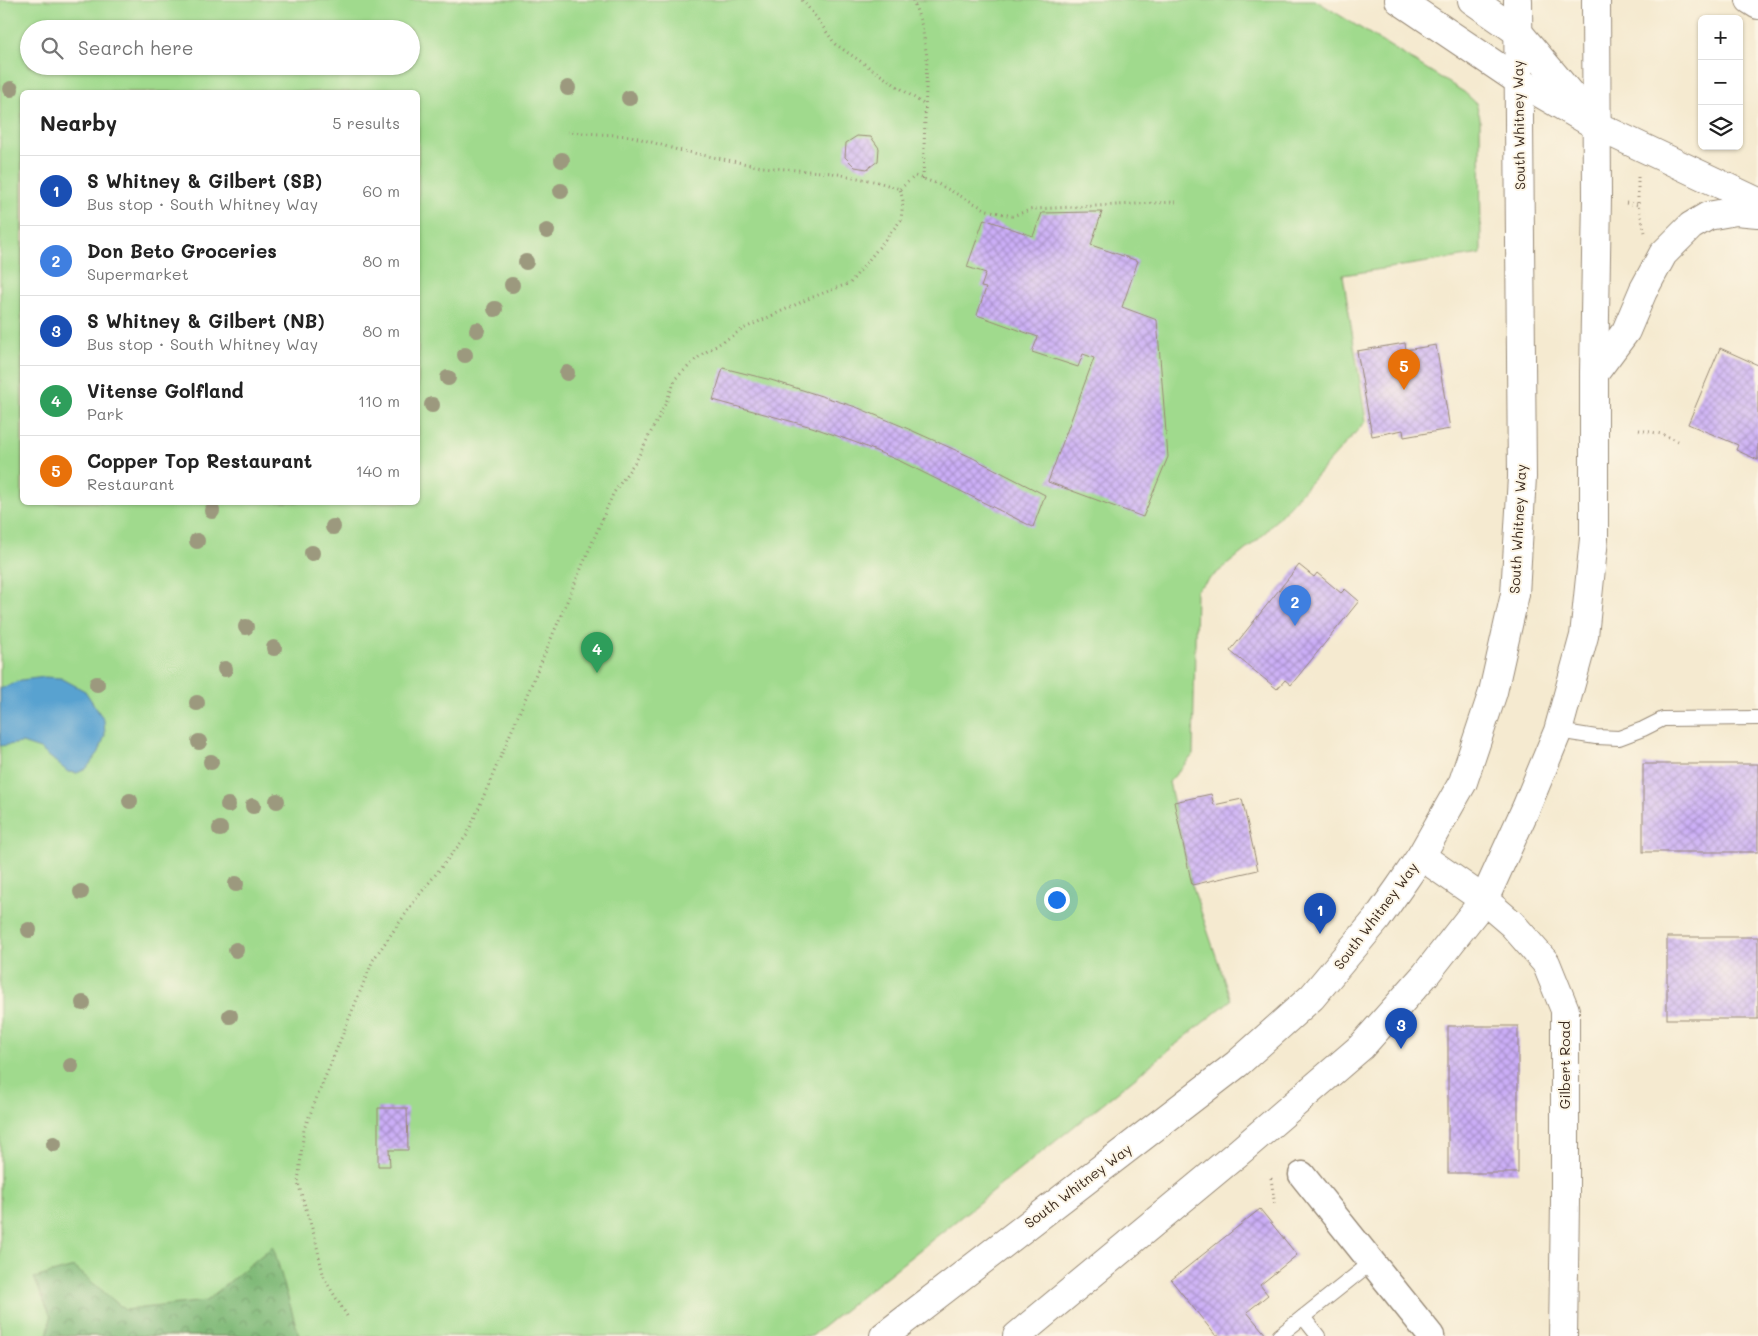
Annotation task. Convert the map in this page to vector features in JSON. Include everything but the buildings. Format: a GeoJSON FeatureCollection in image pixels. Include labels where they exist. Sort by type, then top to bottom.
{"type":"FeatureCollection","features":[{"type":"Feature","properties":{"kind":"main road"},"geometry":{"type":"LineString","coordinates":[[1400,0],[1519,81],[1597,126],[1758,202]]}},
{"type":"Feature","properties":{"kind":"main road"},"geometry":{"type":"LineString","coordinates":[[1472,0],[1518,32],[1597,126]]}},
{"type":"Feature","properties":{"kind":"main road","name":"South Whitney Way"},"geometry":{"type":"LineString","coordinates":[[884,1336],[1237,1064],[1312,997],[1377,919],[1422,856],[1463,782],[1494,692],[1515,594],[1522,477],[1518,0]]}},
{"type":"Feature","properties":{"kind":"main road"},"geometry":{"type":"LineString","coordinates":[[1018,1336],[1239,1152],[1361,1047],[1426,974],[1484,900],[1558,731],[1584,636],[1594,539],[1597,197],[1596,0]]}},
{"type":"Feature","properties":{"kind":"main road"},"geometry":{"type":"LineString","coordinates":[[1750,0],[1758,5]]}},
{"type":"Feature","properties":{"kind":"main road"},"geometry":{"type":"LineString","coordinates":[[1594,374],[1626,331],[1643,291],[1664,254],[1691,226],[1708,216],[1736,211],[1758,213]]}},
{"type":"Feature","properties":{"kind":"main road","name":"Gilbert Road"},"geometry":{"type":"LineString","coordinates":[[1422,856],[1484,900],[1512,924],[1546,963],[1565,1010],[1563,1336]]}},
{"type":"Feature","properties":{"kind":"street"},"geometry":{"type":"LineString","coordinates":[[1302,1175],[1431,1336]]}},
{"type":"Feature","properties":{"kind":"lane"},"geometry":{"type":"LineString","coordinates":[[1558,731],[1596,738],[1619,738],[1643,730],[1664,719],[1758,718]]}},
{"type":"Feature","properties":{"kind":"lane"},"geometry":{"type":"LineString","coordinates":[[1278,1336],[1372,1262]]}},
{"type":"Feature","properties":{"kind":"lane"},"geometry":{"type":"LineString","coordinates":[[1303,1317],[1318,1336]]}},
{"type":"Feature","properties":{"kind":"path"},"geometry":{"type":"LineString","coordinates":[[802,0],[836,44],[925,106]]}},
{"type":"Feature","properties":{"kind":"path"},"geometry":{"type":"LineString","coordinates":[[913,0],[922,26],[927,57],[923,179]]}},
{"type":"Feature","properties":{"kind":"path"},"geometry":{"type":"LineString","coordinates":[[568,132],[631,136],[678,150],[762,167],[832,173],[878,182],[900,189]]}},
{"type":"Feature","properties":{"kind":"path"},"geometry":{"type":"LineString","coordinates":[[1638,175],[1638,205],[1645,233]]}},
{"type":"Feature","properties":{"kind":"path"},"geometry":{"type":"LineString","coordinates":[[900,189],[915,176],[938,184],[987,210],[1012,216],[1033,209],[1176,202]]}},
{"type":"Feature","properties":{"kind":"path"},"geometry":{"type":"LineString","coordinates":[[348,1316],[324,1278],[315,1238],[298,1184],[304,1129],[373,960],[416,899],[467,835],[613,494],[637,459],[676,378],[702,355],[743,330],[810,298],[850,283],[901,220],[903,201],[900,189]]}},
{"type":"Feature","properties":{"kind":"path"},"geometry":{"type":"LineString","coordinates":[[1639,430],[1662,434],[1678,441]]}},
{"type":"Feature","properties":{"kind":"path"},"geometry":{"type":"LineString","coordinates":[[1271,1178],[1275,1207]]}},
{"type":"Feature","properties":{"kind":"green space"},"geometry":{"type":"Polygon","coordinates":[[[0,0],[1315,0],[1464,92],[1476,103],[1480,118],[1481,254],[1343,275],[1366,421],[1260,538],[1196,590],[1193,755],[1169,782],[1192,885],[1231,1000],[812,1336],[0,1336],[0,0]]]}},
{"type":"Feature","properties":{"kind":"green space"},"geometry":{"type":"Polygon","coordinates":[[[273,1246],[299,1336],[47,1336],[51,1317],[34,1278],[74,1267],[125,1310],[206,1301],[273,1246]]]}},
{"type":"Feature","properties":{"kind":"water"},"geometry":{"type":"Polygon","coordinates":[[[45,677],[61,678],[85,691],[104,720],[105,735],[99,752],[86,769],[77,773],[68,772],[40,749],[22,743],[0,746],[0,689],[21,680],[45,677]]]}},
{"type":"Feature","properties":{"kind":"place","name":"Copper Top Restaurant"},"geometry":{"type":"Point","coordinates":[1404,390]}},
{"type":"Feature","properties":{"kind":"place","name":"Don Beto Groceries"},"geometry":{"type":"Point","coordinates":[1295,626]}},
{"type":"Feature","properties":{"kind":"place","name":"Vitense Golfland"},"geometry":{"type":"Point","coordinates":[597,673]}},
{"type":"Feature","properties":{"kind":"place","name":"S Whitney & Gilbert (SB)"},"geometry":{"type":"Point","coordinates":[1320,934]}},
{"type":"Feature","properties":{"kind":"place","name":"S Whitney & Gilbert (NB)"},"geometry":{"type":"Point","coordinates":[1401,1049]}}]}
